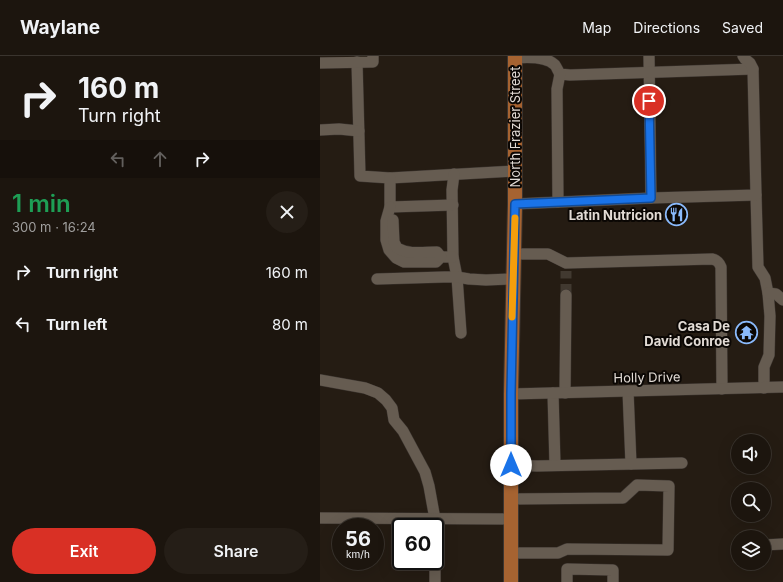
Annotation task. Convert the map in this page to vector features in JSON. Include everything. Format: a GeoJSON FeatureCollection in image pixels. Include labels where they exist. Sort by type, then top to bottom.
{"type":"FeatureCollection","features":[{"type":"Feature","properties":{"kind":"main road","name":"North Frazier Street"},"geometry":{"type":"LineString","coordinates":[[511,582],[511,394],[515,204],[515,57]]}},
{"type":"Feature","properties":{"kind":"street"},"geometry":{"type":"LineString","coordinates":[[320,63],[373,62],[373,56]]}},
{"type":"Feature","properties":{"kind":"street"},"geometry":{"type":"LineString","coordinates":[[649,56],[651,198]]}},
{"type":"Feature","properties":{"kind":"street"},"geometry":{"type":"LineString","coordinates":[[743,56],[750,63],[753,69],[758,267],[765,278],[770,316],[769,355],[764,367],[764,388]]}},
{"type":"Feature","properties":{"kind":"street"},"geometry":{"type":"LineString","coordinates":[[515,57],[539,57],[548,60],[554,64],[560,74],[557,89],[558,202]]}},
{"type":"Feature","properties":{"kind":"street"},"geometry":{"type":"LineString","coordinates":[[357,62],[360,176],[390,178],[515,171]]}},
{"type":"Feature","properties":{"kind":"street"},"geometry":{"type":"LineString","coordinates":[[560,74],[649,73],[753,69]]}},
{"type":"Feature","properties":{"kind":"street"},"geometry":{"type":"LineString","coordinates":[[320,130],[339,129],[359,131]]}},
{"type":"Feature","properties":{"kind":"street"},"geometry":{"type":"LineString","coordinates":[[454,174],[452,205],[453,257],[457,277],[461,333]]}},
{"type":"Feature","properties":{"kind":"street"},"geometry":{"type":"LineString","coordinates":[[390,178],[390,208],[386,220],[386,240],[389,250],[396,258],[404,262],[436,262],[441,257],[453,257]]}},
{"type":"Feature","properties":{"kind":"street"},"geometry":{"type":"LineString","coordinates":[[515,204],[756,195]]}},
{"type":"Feature","properties":{"kind":"street"},"geometry":{"type":"LineString","coordinates":[[390,208],[452,205]]}},
{"type":"Feature","properties":{"kind":"street"},"geometry":{"type":"LineString","coordinates":[[514,254],[548,254],[566,267],[716,260],[721,267],[722,389]]}},
{"type":"Feature","properties":{"kind":"street"},"geometry":{"type":"LineString","coordinates":[[377,279],[457,277],[486,280],[513,279]]}},
{"type":"Feature","properties":{"kind":"street"},"geometry":{"type":"LineString","coordinates":[[768,293],[776,294],[783,300]]}},
{"type":"Feature","properties":{"kind":"street"},"geometry":{"type":"LineString","coordinates":[[565,392],[566,295]]}},
{"type":"Feature","properties":{"kind":"street"},"geometry":{"type":"LineString","coordinates":[[320,380],[365,388],[378,393],[386,400],[392,408],[394,420],[403,431],[425,472],[434,518]]}},
{"type":"Feature","properties":{"kind":"street","name":"Holly Drive"},"geometry":{"type":"LineString","coordinates":[[511,394],[783,387]]}},
{"type":"Feature","properties":{"kind":"street"},"geometry":{"type":"LineString","coordinates":[[628,391],[631,464]]}},
{"type":"Feature","properties":{"kind":"street"},"geometry":{"type":"LineString","coordinates":[[553,393],[555,465]]}},
{"type":"Feature","properties":{"kind":"street"},"geometry":{"type":"LineString","coordinates":[[511,465],[537,466],[682,463]]}},
{"type":"Feature","properties":{"kind":"street"},"geometry":{"type":"LineString","coordinates":[[511,499],[623,498],[637,485],[669,486],[668,550],[567,549],[558,553],[511,552]]}},
{"type":"Feature","properties":{"kind":"street"},"geometry":{"type":"LineString","coordinates":[[320,518],[392,521]]}},
{"type":"Feature","properties":{"kind":"street"},"geometry":{"type":"LineString","coordinates":[[444,523],[511,519]]}},
{"type":"Feature","properties":{"kind":"street"},"geometry":{"type":"LineString","coordinates":[[771,545],[783,544]]}},
{"type":"Feature","properties":{"kind":"street"},"geometry":{"type":"LineString","coordinates":[[567,582],[567,569],[613,570],[613,582]]}},
{"type":"Feature","properties":{"kind":"street"},"geometry":{"type":"LineString","coordinates":[[435,570],[435,582]]}},
{"type":"Feature","properties":{"kind":"tunnel"},"geometry":{"type":"LineString","coordinates":[[566,271],[566,295]]}},
{"type":"Feature","properties":{"kind":"slow traffic"},"geometry":{"type":"LineString","coordinates":[[512,317],[515,218]]}},
{"type":"Feature","properties":{"kind":"place","name":"Latin Nutricion"},"geometry":{"type":"Point","coordinates":[677,215]}},
{"type":"Feature","properties":{"kind":"place","name":"Casa De David Conroe"},"geometry":{"type":"Point","coordinates":[746,333]}},
{"type":"Feature","properties":{"kind":"route"},"geometry":{"type":"LineString","coordinates":[[511,465],[515,204],[651,198],[649,101]]}}]}
